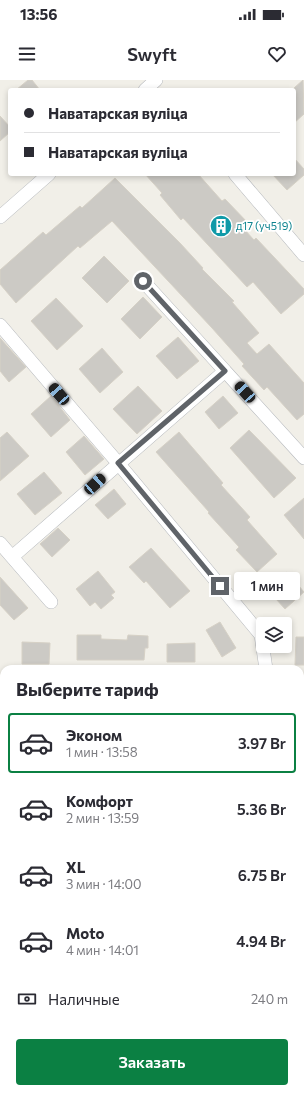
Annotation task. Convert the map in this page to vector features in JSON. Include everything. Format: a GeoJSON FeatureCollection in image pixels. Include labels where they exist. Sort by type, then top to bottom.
{"type":"FeatureCollection","features":[{"type":"Feature","properties":{"kind":"street"},"geometry":{"type":"LineString","coordinates":[[0,217],[47,176]]}},
{"type":"Feature","properties":{"kind":"street"},"geometry":{"type":"LineString","coordinates":[[237,176],[304,255]]}},
{"type":"Feature","properties":{"kind":"street"},"geometry":{"type":"LineString","coordinates":[[143,281],[304,458]]}},
{"type":"Feature","properties":{"kind":"street"},"geometry":{"type":"LineString","coordinates":[[0,325],[118,463],[261,636],[265,665]]}},
{"type":"Feature","properties":{"kind":"street"},"geometry":{"type":"LineString","coordinates":[[12,557],[225,371]]}},
{"type":"Feature","properties":{"kind":"street"},"geometry":{"type":"LineString","coordinates":[[0,543],[52,602]]}},
{"type":"Feature","properties":{"kind":"building"},"geometry":{"type":"Polygon","coordinates":[[[28,80],[32,80],[38,88],[18,88],[28,80]]]}},
{"type":"Feature","properties":{"kind":"building"},"geometry":{"type":"Polygon","coordinates":[[[303,80],[304,114],[296,121],[296,88],[294,88],[303,80]]]}},
{"type":"Feature","properties":{"kind":"building"},"geometry":{"type":"Polygon","coordinates":[[[0,116],[8,125],[8,134],[0,141],[0,116]]]}},
{"type":"Feature","properties":{"kind":"building"},"geometry":{"type":"Polygon","coordinates":[[[296,160],[304,169],[304,175],[287,190],[274,176],[296,176],[296,160]]]}},
{"type":"Feature","properties":{"kind":"building"},"geometry":{"type":"Polygon","coordinates":[[[147,176],[200,176],[222,201],[225,199],[249,224],[244,229],[254,240],[256,238],[304,289],[304,294],[281,314],[253,282],[247,287],[183,218],[181,220],[160,195],[162,193],[147,176]]]}},
{"type":"Feature","properties":{"kind":"building"},"geometry":{"type":"Polygon","coordinates":[[[115,178],[180,243],[203,268],[202,269],[234,301],[232,302],[259,333],[247,343],[257,354],[269,344],[304,383],[304,414],[297,420],[267,387],[264,390],[242,366],[244,364],[212,328],[112,221],[80,248],[78,246],[16,303],[0,284],[0,270],[43,232],[46,235],[80,206],[82,208],[115,178]]]}},
{"type":"Feature","properties":{"kind":"building"},"geometry":{"type":"Polygon","coordinates":[[[104,256],[129,281],[107,303],[82,278],[104,256]]]}},
{"type":"Feature","properties":{"kind":"building"},"geometry":{"type":"Polygon","coordinates":[[[143,297],[162,317],[140,339],[121,319],[143,297]]]}},
{"type":"Feature","properties":{"kind":"building"},"geometry":{"type":"Polygon","coordinates":[[[56,298],[83,326],[57,350],[31,321],[56,298]]]}},
{"type":"Feature","properties":{"kind":"building"},"geometry":{"type":"Polygon","coordinates":[[[178,337],[199,361],[177,379],[156,356],[178,337]]]}},
{"type":"Feature","properties":{"kind":"building"},"geometry":{"type":"Polygon","coordinates":[[[0,338],[26,367],[9,382],[0,371],[0,338]]]}},
{"type":"Feature","properties":{"kind":"building"},"geometry":{"type":"Polygon","coordinates":[[[102,348],[123,372],[100,393],[79,369],[102,348]]]}},
{"type":"Feature","properties":{"kind":"building"},"geometry":{"type":"Polygon","coordinates":[[[138,386],[162,411],[137,434],[113,409],[138,386]]]}},
{"type":"Feature","properties":{"kind":"building"},"geometry":{"type":"Polygon","coordinates":[[[51,396],[70,420],[51,437],[31,414],[51,396]]]}},
{"type":"Feature","properties":{"kind":"building"},"geometry":{"type":"Polygon","coordinates":[[[223,396],[238,413],[219,429],[205,412],[223,396]]]}},
{"type":"Feature","properties":{"kind":"building"},"geometry":{"type":"Polygon","coordinates":[[[249,430],[296,478],[274,498],[230,448],[249,430]]]}},
{"type":"Feature","properties":{"kind":"building"},"geometry":{"type":"Polygon","coordinates":[[[7,432],[29,456],[0,481],[0,438],[7,432]]]}},
{"type":"Feature","properties":{"kind":"building"},"geometry":{"type":"Polygon","coordinates":[[[179,432],[223,483],[221,485],[250,517],[247,520],[277,554],[257,572],[236,550],[239,547],[156,452],[179,432]]]}},
{"type":"Feature","properties":{"kind":"building"},"geometry":{"type":"Polygon","coordinates":[[[84,436],[104,459],[85,475],[66,452],[84,436]]]}},
{"type":"Feature","properties":{"kind":"building"},"geometry":{"type":"Polygon","coordinates":[[[44,472],[62,493],[35,515],[17,494],[44,472]]]}},
{"type":"Feature","properties":{"kind":"building"},"geometry":{"type":"Polygon","coordinates":[[[114,489],[126,504],[108,519],[95,505],[114,489]]]}},
{"type":"Feature","properties":{"kind":"building"},"geometry":{"type":"Polygon","coordinates":[[[304,498],[304,539],[284,515],[304,498]]]}},
{"type":"Feature","properties":{"kind":"building"},"geometry":{"type":"Polygon","coordinates":[[[58,528],[70,540],[52,557],[40,544],[58,528]]]}},
{"type":"Feature","properties":{"kind":"building"},"geometry":{"type":"Polygon","coordinates":[[[151,548],[190,591],[170,608],[146,581],[144,583],[129,567],[151,548]]]}},
{"type":"Feature","properties":{"kind":"building"},"geometry":{"type":"Polygon","coordinates":[[[98,571],[115,592],[111,595],[114,598],[101,609],[95,602],[90,606],[76,589],[98,571]]]}},
{"type":"Feature","properties":{"kind":"building"},"geometry":{"type":"Polygon","coordinates":[[[287,572],[304,592],[285,609],[267,589],[287,572]]]}},
{"type":"Feature","properties":{"kind":"building"},"geometry":{"type":"Polygon","coordinates":[[[0,577],[28,608],[14,620],[0,605],[0,577]]]}},
{"type":"Feature","properties":{"kind":"building"},"geometry":{"type":"Polygon","coordinates":[[[220,622],[236,648],[222,657],[206,630],[220,622]]]}},
{"type":"Feature","properties":{"kind":"building"},"geometry":{"type":"Polygon","coordinates":[[[77,635],[101,635],[101,639],[127,640],[128,635],[148,636],[148,648],[145,648],[144,660],[77,660],[77,635]]]}},
{"type":"Feature","properties":{"kind":"building"},"geometry":{"type":"Polygon","coordinates":[[[296,637],[304,637],[304,665],[295,665],[296,637]]]}},
{"type":"Feature","properties":{"kind":"building"},"geometry":{"type":"Polygon","coordinates":[[[22,642],[50,643],[49,664],[22,664],[22,642]]]}},
{"type":"Feature","properties":{"kind":"building"},"geometry":{"type":"Polygon","coordinates":[[[195,643],[195,662],[167,662],[167,644],[195,643]]]}},
{"type":"Feature","properties":{"kind":"place","name":"д17 (уч519)"},"geometry":{"type":"Point","coordinates":[221,226]}},
{"type":"Feature","properties":{"kind":"route"},"geometry":{"type":"LineString","coordinates":[[143,281],[225,371],[118,463],[220,586]]}}]}
